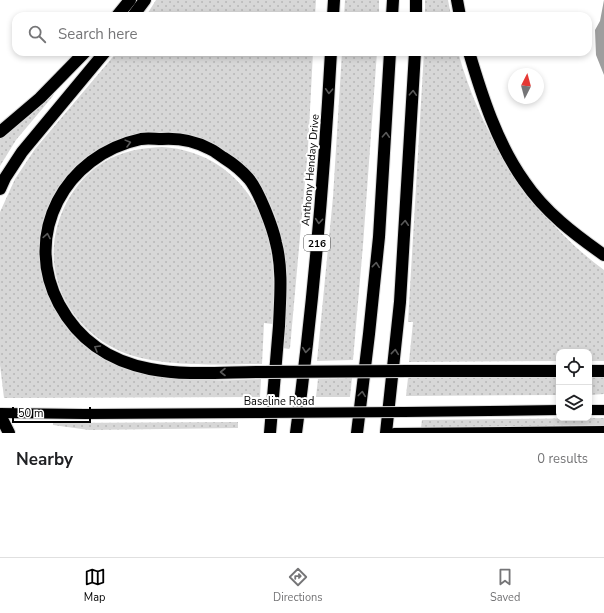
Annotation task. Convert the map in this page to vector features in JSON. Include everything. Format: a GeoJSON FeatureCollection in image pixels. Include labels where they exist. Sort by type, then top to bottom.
{"type":"FeatureCollection","features":[{"type":"Feature","properties":{"kind":"highway"},"geometry":{"type":"LineString","coordinates":[[120,12],[130,0]]}},
{"type":"Feature","properties":{"kind":"highway"},"geometry":{"type":"LineString","coordinates":[[136,12],[145,0]]}},
{"type":"Feature","properties":{"kind":"highway"},"geometry":{"type":"LineString","coordinates":[[333,12],[334,0]]}},
{"type":"Feature","properties":{"kind":"highway"},"geometry":{"type":"LineString","coordinates":[[392,12],[393,0]]}},
{"type":"Feature","properties":{"kind":"highway"},"geometry":{"type":"LineString","coordinates":[[416,0],[416,12]]}},
{"type":"Feature","properties":{"kind":"highway"},"geometry":{"type":"LineString","coordinates":[[457,0],[459,12]]}},
{"type":"Feature","properties":{"kind":"highway"},"geometry":{"type":"LineString","coordinates":[[0,132],[40,98],[81,56]]}},
{"type":"Feature","properties":{"kind":"highway"},"geometry":{"type":"LineString","coordinates":[[0,189],[5,178],[22,152],[102,56]]}},
{"type":"Feature","properties":{"kind":"highway","name":"Anthony Henday Drive"},"geometry":{"type":"LineString","coordinates":[[296,433],[302,395],[316,249],[326,138],[331,56]]}},
{"type":"Feature","properties":{"kind":"highway"},"geometry":{"type":"LineString","coordinates":[[357,433],[379,237],[390,56]]}},
{"type":"Feature","properties":{"kind":"highway"},"geometry":{"type":"LineString","coordinates":[[386,433],[400,302],[415,56]]}},
{"type":"Feature","properties":{"kind":"highway"},"geometry":{"type":"LineString","coordinates":[[470,56],[488,108],[504,148],[524,181],[546,208],[576,236],[604,255]]}},
{"type":"Feature","properties":{"kind":"highway"},"geometry":{"type":"LineString","coordinates":[[270,433],[275,372],[281,294],[280,270],[276,244],[269,222],[262,203],[250,179],[232,163],[210,148],[178,138],[143,139],[118,145],[96,158],[76,174],[60,197],[50,218],[45,248],[48,280],[67,319],[89,343],[120,360],[150,369],[184,372],[262,372],[275,372],[408,371],[556,371]]}},
{"type":"Feature","properties":{"kind":"highway"},"geometry":{"type":"LineString","coordinates":[[592,371],[604,371]]}},
{"type":"Feature","properties":{"kind":"highway"},"geometry":{"type":"LineString","coordinates":[[0,414],[9,433]]}},
{"type":"Feature","properties":{"kind":"main road","name":"Baseline Road"},"geometry":{"type":"LineString","coordinates":[[0,414],[556,410]]}},
{"type":"Feature","properties":{"kind":"main road"},"geometry":{"type":"LineString","coordinates":[[592,410],[604,410]]}},
{"type":"Feature","properties":{"kind":"main road"},"geometry":{"type":"LineString","coordinates":[[394,433],[604,431]]}},
{"type":"Feature","properties":{"kind":"shaded area"},"geometry":{"type":"Polygon","coordinates":[[[156,0],[316,0],[315,12],[148,12],[156,0]]]}},
{"type":"Feature","properties":{"kind":"shaded area"},"geometry":{"type":"Polygon","coordinates":[[[345,0],[379,0],[379,12],[344,12],[345,0]]]}},
{"type":"Feature","properties":{"kind":"shaded area"},"geometry":{"type":"Polygon","coordinates":[[[425,0],[448,0],[450,12],[425,12],[425,0]]]}},
{"type":"Feature","properties":{"kind":"shaded area"},"geometry":{"type":"Polygon","coordinates":[[[604,0],[604,75],[596,55],[595,30],[600,21],[604,0]]]}},
{"type":"Feature","properties":{"kind":"shaded area"},"geometry":{"type":"Polygon","coordinates":[[[114,56],[313,56],[308,148],[289,349],[283,348],[286,305],[285,262],[277,221],[269,201],[257,182],[242,164],[227,154],[142,135],[131,135],[119,139],[92,154],[69,175],[52,199],[43,227],[40,255],[45,283],[56,310],[73,334],[97,354],[112,362],[187,379],[261,379],[260,397],[4,398],[0,365],[0,212],[15,179],[35,149],[114,56]]]}},
{"type":"Feature","properties":{"kind":"shaded area"},"geometry":{"type":"Polygon","coordinates":[[[342,56],[377,56],[353,360],[317,361],[333,197],[342,56]]]}},
{"type":"Feature","properties":{"kind":"shaded area"},"geometry":{"type":"Polygon","coordinates":[[[424,56],[459,56],[468,83],[481,114],[513,173],[554,226],[578,249],[604,270],[604,361],[592,361],[592,349],[556,349],[556,361],[409,362],[413,322],[408,322],[424,56]]]}},
{"type":"Feature","properties":{"kind":"shaded area"},"geometry":{"type":"Polygon","coordinates":[[[54,92],[53,96],[16,140],[0,166],[0,138],[54,92]]]}},
{"type":"Feature","properties":{"kind":"shaded area"},"geometry":{"type":"Polygon","coordinates":[[[162,147],[182,150],[217,164],[245,189],[264,223],[271,252],[274,293],[273,324],[264,323],[262,364],[184,364],[144,359],[126,353],[110,346],[92,334],[70,309],[60,289],[54,263],[54,246],[57,229],[69,198],[79,184],[91,172],[111,158],[132,151],[162,147]]]}},
{"type":"Feature","properties":{"kind":"shaded area"},"geometry":{"type":"Polygon","coordinates":[[[556,374],[556,395],[406,396],[408,378],[556,374]]]}},
{"type":"Feature","properties":{"kind":"shaded area"},"geometry":{"type":"Polygon","coordinates":[[[592,374],[604,374],[604,394],[592,395],[592,374]]]}},
{"type":"Feature","properties":{"kind":"shaded area"},"geometry":{"type":"Polygon","coordinates":[[[352,378],[350,397],[316,397],[318,379],[352,378]]]}},
{"type":"Feature","properties":{"kind":"shaded area"},"geometry":{"type":"Polygon","coordinates":[[[592,418],[604,418],[604,425],[421,428],[422,420],[556,419],[556,421],[592,421],[592,418]]]}},
{"type":"Feature","properties":{"kind":"shaded area"},"geometry":{"type":"Polygon","coordinates":[[[238,422],[238,428],[89,430],[53,425],[53,423],[238,422]]]}}]}
